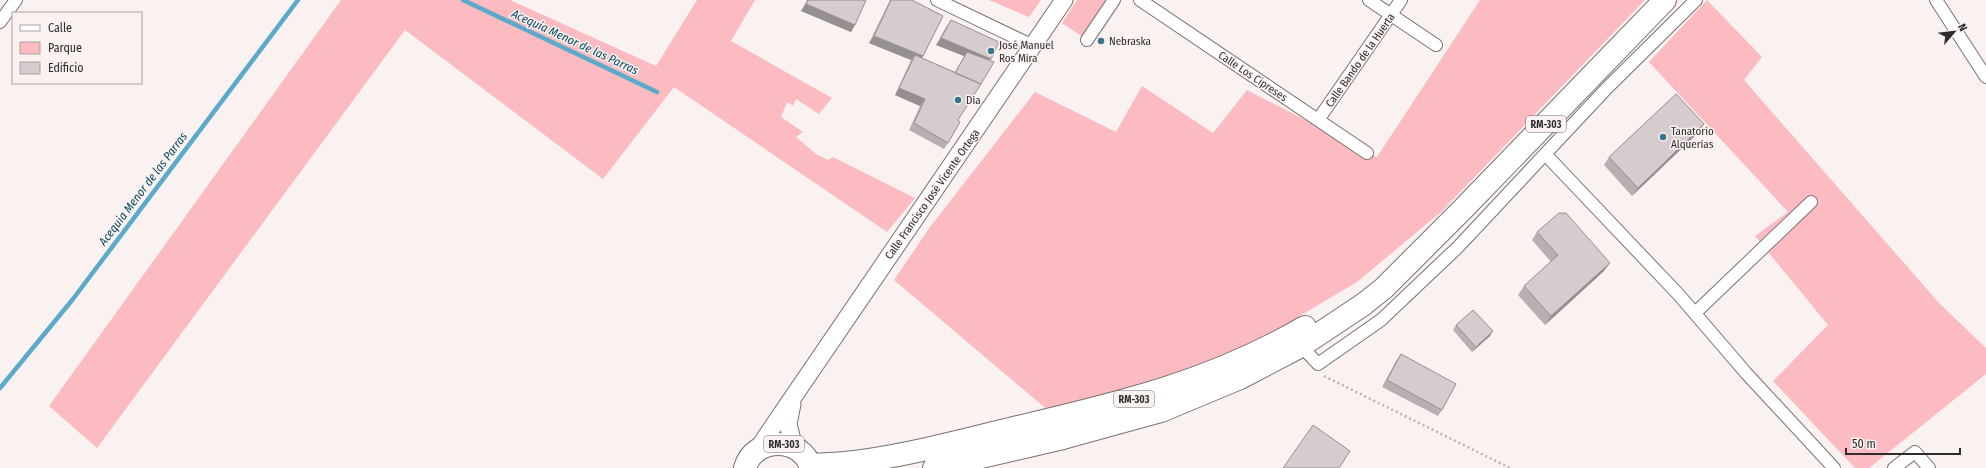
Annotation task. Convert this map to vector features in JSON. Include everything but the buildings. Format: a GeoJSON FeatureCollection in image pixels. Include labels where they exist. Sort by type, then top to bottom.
{"type":"FeatureCollection","features":[{"type":"Feature","properties":{"kind":"highway","name":"RM-303"},"geometry":{"type":"LineString","coordinates":[[934,468],[1063,438],[1161,411],[1240,378],[1301,346],[1364,304],[1384,288],[1666,0]]}},
{"type":"Feature","properties":{"kind":"highway","name":"RM-303"},"geometry":{"type":"LineString","coordinates":[[745,468],[750,457],[757,450],[775,444],[794,448],[806,458],[810,466],[854,462],[909,453],[1123,402],[1186,382],[1254,354],[1306,327],[1386,277],[1425,247]]}},
{"type":"Feature","properties":{"kind":"street"},"geometry":{"type":"LineString","coordinates":[[0,22],[16,0]]}},
{"type":"Feature","properties":{"kind":"street"},"geometry":{"type":"LineString","coordinates":[[937,0],[1033,46]]}},
{"type":"Feature","properties":{"kind":"street","name":"Calle Francisco José Vicente Ortega"},"geometry":{"type":"LineString","coordinates":[[799,386],[1064,0]]}},
{"type":"Feature","properties":{"kind":"street"},"geometry":{"type":"LineString","coordinates":[[1087,40],[1114,0]]}},
{"type":"Feature","properties":{"kind":"street","name":"Calle Los Cipreses"},"geometry":{"type":"LineString","coordinates":[[1140,0],[1367,153]]}},
{"type":"Feature","properties":{"kind":"street"},"geometry":{"type":"LineString","coordinates":[[1369,0],[1436,45]]}},
{"type":"Feature","properties":{"kind":"street","name":"Calle Bando de la Huerta"},"geometry":{"type":"LineString","coordinates":[[1318,120],[1401,0]]}},
{"type":"Feature","properties":{"kind":"street"},"geometry":{"type":"LineString","coordinates":[[1301,346],[1318,364],[1381,320],[1458,247],[1546,155],[1607,88],[1696,0]]}},
{"type":"Feature","properties":{"kind":"street"},"geometry":{"type":"LineString","coordinates":[[1936,0],[1986,77]]}},
{"type":"Feature","properties":{"kind":"street"},"geometry":{"type":"LineString","coordinates":[[1546,155],[1695,313],[1746,373],[1834,468]]}},
{"type":"Feature","properties":{"kind":"street"},"geometry":{"type":"LineString","coordinates":[[1695,313],[1811,202]]}},
{"type":"Feature","properties":{"kind":"street"},"geometry":{"type":"LineString","coordinates":[[794,448],[788,424],[789,413],[799,386]]}},
{"type":"Feature","properties":{"kind":"street"},"geometry":{"type":"LineString","coordinates":[[757,450],[799,386]]}},
{"type":"Feature","properties":{"kind":"street"},"geometry":{"type":"LineString","coordinates":[[1894,468],[1915,452],[1930,468]]}},
{"type":"Feature","properties":{"kind":"path"},"geometry":{"type":"LineString","coordinates":[[1320,373],[1510,468]]}},
{"type":"Feature","properties":{"kind":"green space"},"geometry":{"type":"Polygon","coordinates":[[[341,0],[510,0],[656,66],[697,0],[755,0],[731,41],[832,98],[819,114],[796,99],[793,106],[787,102],[781,117],[803,132],[796,137],[816,154],[828,160],[833,157],[915,198],[887,232],[674,87],[603,179],[405,30],[97,448],[49,406],[341,0]]]}},
{"type":"Feature","properties":{"kind":"green space"},"geometry":{"type":"Polygon","coordinates":[[[989,0],[1041,0],[1029,17],[989,0]]]}},
{"type":"Feature","properties":{"kind":"green space"},"geometry":{"type":"Polygon","coordinates":[[[1077,0],[1115,0],[1087,40],[1062,23],[1077,0]]]}},
{"type":"Feature","properties":{"kind":"green space"},"geometry":{"type":"Polygon","coordinates":[[[1480,0],[1645,0],[1441,212],[1357,282],[1239,352],[1050,412],[894,280],[930,227],[1035,92],[1116,132],[1142,86],[1213,133],[1247,90],[1377,157],[1480,0]]]}},
{"type":"Feature","properties":{"kind":"green space"},"geometry":{"type":"Polygon","coordinates":[[[1707,0],[1762,57],[1744,80],[1939,303],[1986,348],[1986,374],[1869,468],[1855,468],[1773,381],[1828,325],[1755,236],[1788,212],[1649,62],[1707,0]]]}},
{"type":"Feature","properties":{"kind":"waterway","name":"Acequia Menor de las Parras"},"geometry":{"type":"LineString","coordinates":[[0,388],[73,299],[298,0]]}},
{"type":"Feature","properties":{"kind":"waterway","name":"Acequia Menor de las Parras"},"geometry":{"type":"LineString","coordinates":[[463,0],[657,92]]}},
{"type":"Feature","properties":{"kind":"place","name":"Nebraska"},"geometry":{"type":"Point","coordinates":[1101,41]}},
{"type":"Feature","properties":{"kind":"place","name":"José Manuel Ros Mira"},"geometry":{"type":"Point","coordinates":[991,51]}},
{"type":"Feature","properties":{"kind":"place","name":"Dia"},"geometry":{"type":"Point","coordinates":[958,100]}},
{"type":"Feature","properties":{"kind":"place","name":"Tanatorio Alquerias"},"geometry":{"type":"Point","coordinates":[1663,137]}}]}
